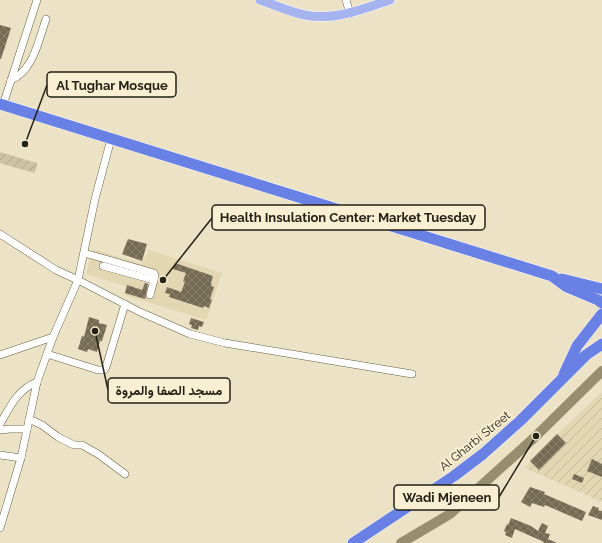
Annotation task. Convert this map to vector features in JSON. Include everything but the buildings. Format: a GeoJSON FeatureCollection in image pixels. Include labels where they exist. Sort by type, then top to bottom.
{"type":"FeatureCollection","features":[{"type":"Feature","properties":{"kind":"highway"},"geometry":{"type":"LineString","coordinates":[[1,104],[552,276],[602,289]]}},
{"type":"Feature","properties":{"kind":"highway"},"geometry":{"type":"LineString","coordinates":[[552,276],[567,287],[602,303]]}},
{"type":"Feature","properties":{"kind":"highway"},"geometry":{"type":"LineString","coordinates":[[563,378],[577,346],[602,314]]}},
{"type":"Feature","properties":{"kind":"highway","name":"Al Gharbi Street"},"geometry":{"type":"LineString","coordinates":[[353,543],[449,479],[482,454],[520,421],[586,356],[602,344]]}},
{"type":"Feature","properties":{"kind":"main road"},"geometry":{"type":"LineString","coordinates":[[260,0],[293,12],[316,16],[333,16],[348,7],[374,0]]}},
{"type":"Feature","properties":{"kind":"main road"},"geometry":{"type":"LineString","coordinates":[[278,0],[298,7],[318,10],[333,10],[390,0]]}},
{"type":"Feature","properties":{"kind":"lane"},"geometry":{"type":"LineString","coordinates":[[1,104],[11,80],[37,0]]}},
{"type":"Feature","properties":{"kind":"lane"},"geometry":{"type":"LineString","coordinates":[[11,80],[21,75],[29,65],[46,20]]}},
{"type":"Feature","properties":{"kind":"lane"},"geometry":{"type":"LineString","coordinates":[[0,528],[21,458],[37,382],[53,337],[78,280],[111,139]]}},
{"type":"Feature","properties":{"kind":"lane"},"geometry":{"type":"LineString","coordinates":[[0,234],[51,267],[140,312],[213,341],[412,374]]}},
{"type":"Feature","properties":{"kind":"lane"},"geometry":{"type":"LineString","coordinates":[[84,253],[152,272],[154,274],[154,280],[150,295]]}},
{"type":"Feature","properties":{"kind":"lane"},"geometry":{"type":"LineString","coordinates":[[103,266],[154,280]]}},
{"type":"Feature","properties":{"kind":"lane"},"geometry":{"type":"LineString","coordinates":[[47,354],[98,370],[104,370],[125,304]]}},
{"type":"Feature","properties":{"kind":"lane"},"geometry":{"type":"LineString","coordinates":[[0,355],[53,337]]}},
{"type":"Feature","properties":{"kind":"lane"},"geometry":{"type":"LineString","coordinates":[[0,424],[15,397],[29,385],[37,382]]}},
{"type":"Feature","properties":{"kind":"lane"},"geometry":{"type":"LineString","coordinates":[[29,419],[42,425],[74,445],[82,445],[125,474]]}},
{"type":"Feature","properties":{"kind":"lane"},"geometry":{"type":"LineString","coordinates":[[0,430],[27,429]]}},
{"type":"Feature","properties":{"kind":"lane"},"geometry":{"type":"LineString","coordinates":[[0,455],[21,458]]}},
{"type":"Feature","properties":{"kind":"shaded area"},"geometry":{"type":"Polygon","coordinates":[[[0,152],[37,163],[34,173],[0,163],[0,152]]]}},
{"type":"Feature","properties":{"kind":"shaded area"},"geometry":{"type":"Polygon","coordinates":[[[93,249],[142,264],[149,250],[222,273],[206,320],[124,295],[126,286],[86,274],[93,249]]]}},
{"type":"Feature","properties":{"kind":"shaded area"},"geometry":{"type":"Polygon","coordinates":[[[602,392],[602,502],[525,468],[557,434],[602,392]]]}},
{"type":"Feature","properties":{"kind":"waterway"},"geometry":{"type":"LineString","coordinates":[[401,543],[450,514],[536,436],[602,371]]}},
{"type":"Feature","properties":{"kind":"place","name":"Al Tughar Mosque"},"geometry":{"type":"Point","coordinates":[25,144]}},
{"type":"Feature","properties":{"kind":"place","name":"Health Insulation Center: Market Tuesday"},"geometry":{"type":"Point","coordinates":[163,280]}},
{"type":"Feature","properties":{"kind":"place","name":"مسجد الصفا والمروة"},"geometry":{"type":"Point","coordinates":[95,331]}},
{"type":"Feature","properties":{"kind":"place","name":"Wadi Mjeneen"},"geometry":{"type":"Point","coordinates":[536,436]}}]}
